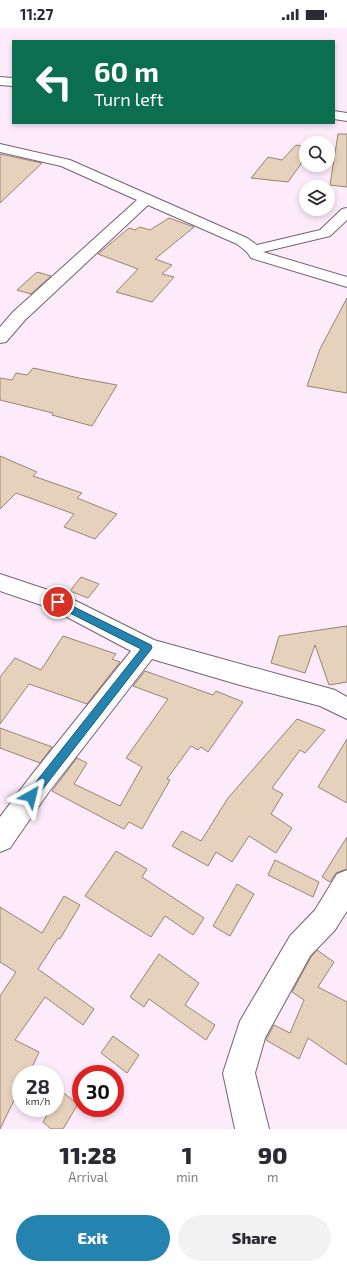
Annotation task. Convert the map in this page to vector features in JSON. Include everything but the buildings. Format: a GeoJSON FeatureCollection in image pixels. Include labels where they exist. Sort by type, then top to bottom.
{"type":"FeatureCollection","features":[{"type":"Feature","properties":{"kind":"street"},"geometry":{"type":"LineString","coordinates":[[0,81],[12,82]]}},
{"type":"Feature","properties":{"kind":"street"},"geometry":{"type":"LineString","coordinates":[[335,115],[347,117]]}},
{"type":"Feature","properties":{"kind":"street"},"geometry":{"type":"LineString","coordinates":[[0,148],[66,163],[146,200],[242,241],[254,250],[256,255],[347,282]]}},
{"type":"Feature","properties":{"kind":"street"},"geometry":{"type":"LineString","coordinates":[[0,338],[19,316],[146,200]]}},
{"type":"Feature","properties":{"kind":"street"},"geometry":{"type":"LineString","coordinates":[[254,250],[325,233],[347,212]]}},
{"type":"Feature","properties":{"kind":"street"},"geometry":{"type":"LineString","coordinates":[[0,582],[58,602],[147,648],[240,675],[326,697],[347,709]]}},
{"type":"Feature","properties":{"kind":"street"},"geometry":{"type":"LineString","coordinates":[[0,839],[39,785],[147,648]]}},
{"type":"Feature","properties":{"kind":"street"},"geometry":{"type":"LineString","coordinates":[[252,1129],[239,1073],[251,1032],[300,946],[325,920],[347,884]]}},
{"type":"Feature","properties":{"kind":"route"},"geometry":{"type":"LineString","coordinates":[[31,796],[147,648],[58,602]]}}]}
